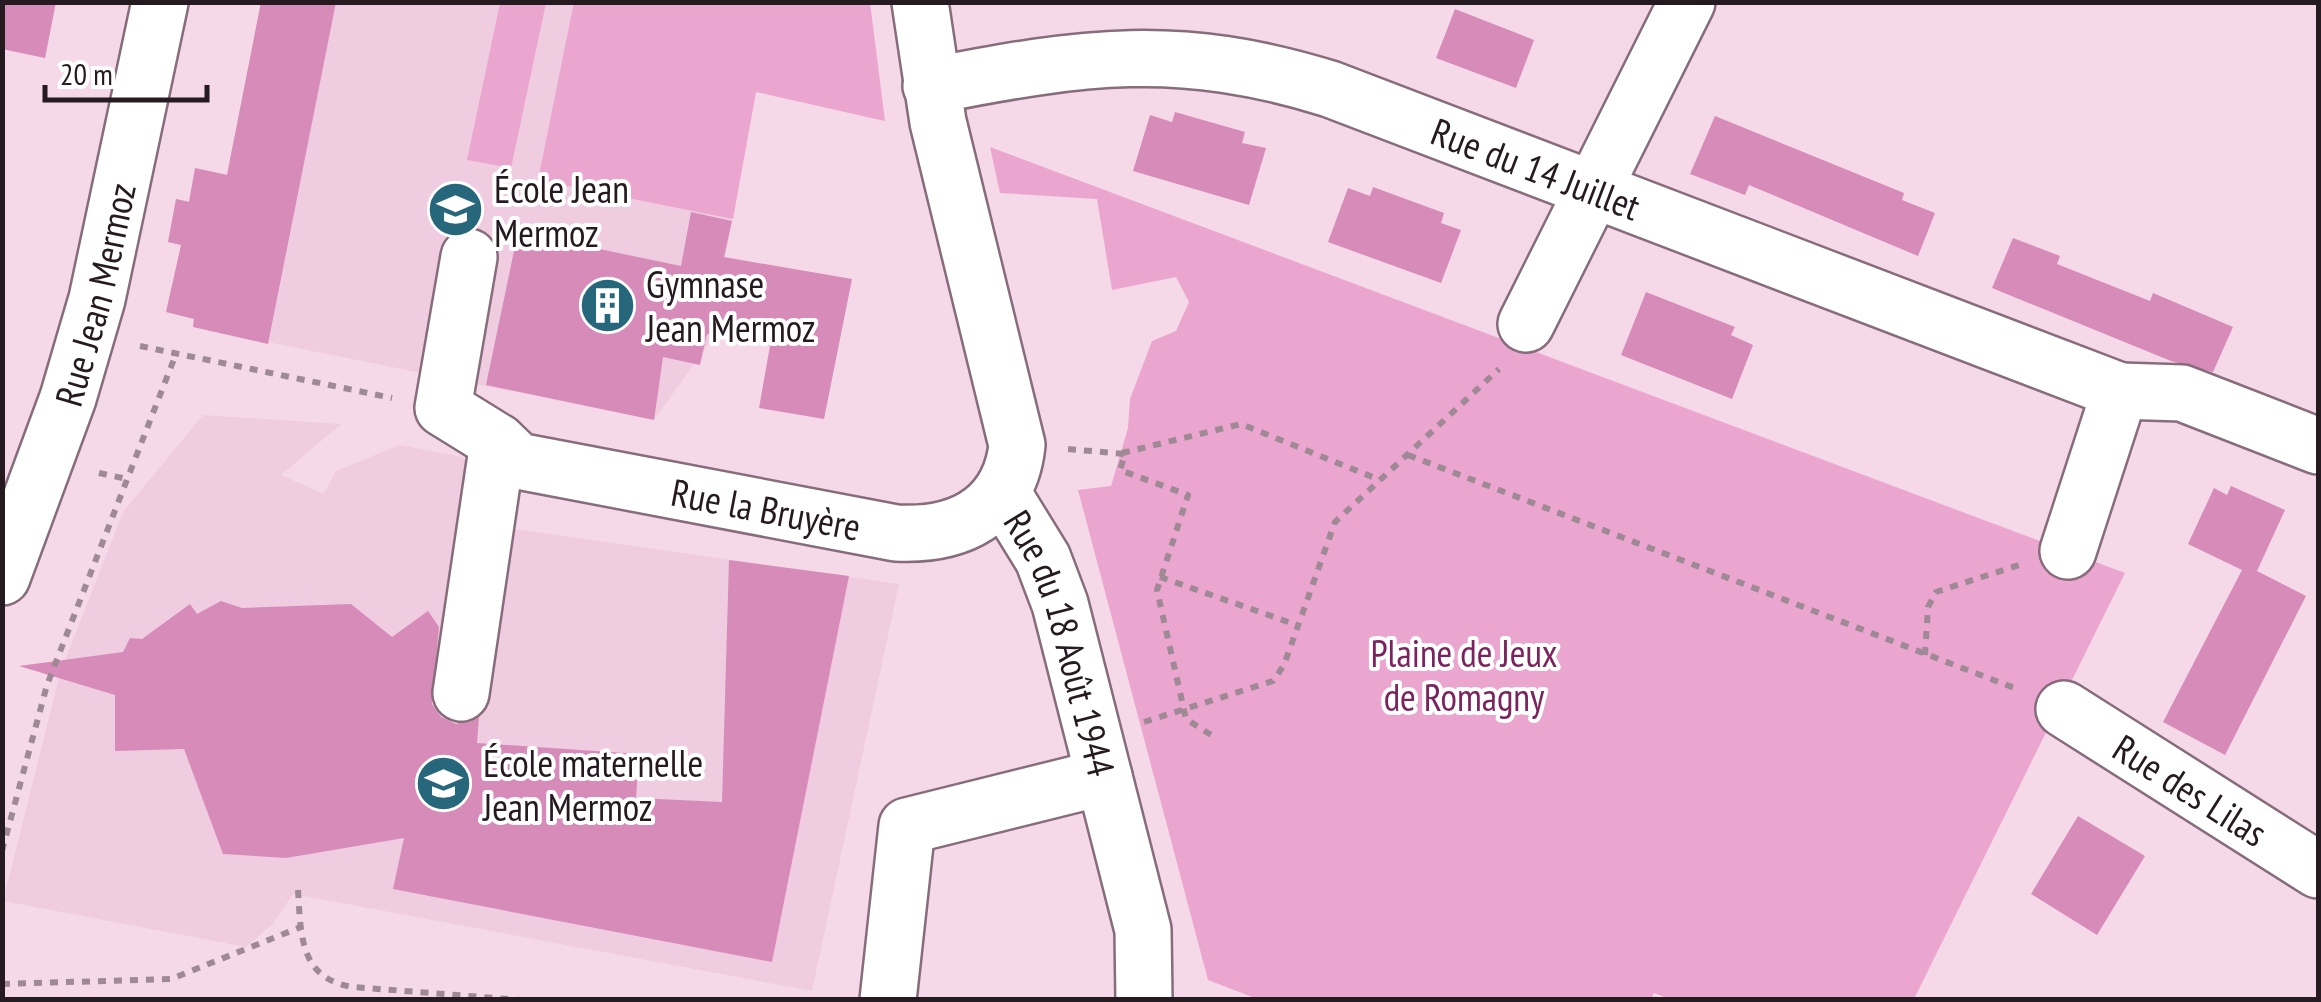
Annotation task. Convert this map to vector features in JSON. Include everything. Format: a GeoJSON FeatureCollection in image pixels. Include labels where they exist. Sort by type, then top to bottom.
{"type":"FeatureCollection","features":[{"type":"Feature","properties":{"kind":"street","name":"Rue Jean Mermoz"},"geometry":{"type":"LineString","coordinates":[[2,577],[87,335],[160,2]]}},
{"type":"Feature","properties":{"kind":"street","name":"Rue du 18 Août 1944"},"geometry":{"type":"LineString","coordinates":[[920,2],[931,86],[1014,420],[1015,463],[1003,494],[1051,576],[1143,930],[1145,995]]}},
{"type":"Feature","properties":{"kind":"street"},"geometry":{"type":"LineString","coordinates":[[1526,324],[1687,2]]}},
{"type":"Feature","properties":{"kind":"street","name":"Rue du 14 Juillet"},"geometry":{"type":"LineString","coordinates":[[931,86],[1098,57],[1154,56],[1233,63],[1330,89],[2120,391],[2182,393],[2318,446]]}},
{"type":"Feature","properties":{"kind":"street"},"geometry":{"type":"LineString","coordinates":[[461,693],[508,452],[442,408],[470,257]]}},
{"type":"Feature","properties":{"kind":"street"},"geometry":{"type":"LineString","coordinates":[[2068,552],[2120,391]]}},
{"type":"Feature","properties":{"kind":"street","name":"Rue la Bruyère"},"geometry":{"type":"LineString","coordinates":[[508,452],[896,532],[931,532],[965,524],[994,506],[1003,494]]}},
{"type":"Feature","properties":{"kind":"street","name":"Rue des Lilas"},"geometry":{"type":"LineString","coordinates":[[2064,709],[2318,870]]}},
{"type":"Feature","properties":{"kind":"street"},"geometry":{"type":"LineString","coordinates":[[888,1000],[907,826],[1099,756]]}},
{"type":"Feature","properties":{"kind":"path"},"geometry":{"type":"LineString","coordinates":[[1099,756],[1184,712],[1273,681],[1284,665],[1329,531],[1496,372],[1526,324]]}},
{"type":"Feature","properties":{"kind":"path"},"geometry":{"type":"LineString","coordinates":[[87,335],[442,408]]}},
{"type":"Feature","properties":{"kind":"path"},"geometry":{"type":"LineString","coordinates":[[2,851],[46,684],[176,354]]}},
{"type":"Feature","properties":{"kind":"path"},"geometry":{"type":"LineString","coordinates":[[1216,738],[1192,726],[1184,712],[1158,607],[1160,576],[1188,495],[1120,470],[1123,454],[1242,424],[1380,480]]}},
{"type":"Feature","properties":{"kind":"path"},"geometry":{"type":"LineString","coordinates":[[1408,455],[2064,709]]}},
{"type":"Feature","properties":{"kind":"path"},"geometry":{"type":"LineString","coordinates":[[1925,655],[1928,607],[1942,588],[2068,552]]}},
{"type":"Feature","properties":{"kind":"path"},"geometry":{"type":"LineString","coordinates":[[1160,576],[1297,625]]}},
{"type":"Feature","properties":{"kind":"path"},"geometry":{"type":"LineString","coordinates":[[298,890],[304,952],[316,972],[340,985],[521,1000]]}},
{"type":"Feature","properties":{"kind":"path"},"geometry":{"type":"LineString","coordinates":[[2,984],[172,979],[301,926]]}},
{"type":"Feature","properties":{"kind":"shaded area","name":"École Jean Mermoz"},"geometry":{"type":"Polygon","coordinates":[[[261,3],[870,3],[885,121],[756,92],[709,343],[654,420],[193,327],[194,319],[167,312],[181,245],[168,242],[176,199],[189,201],[195,168],[227,174],[261,3]]]}},
{"type":"Feature","properties":{"kind":"shaded area","name":"École maternelle Jean Mermoz"},"geometry":{"type":"Polygon","coordinates":[[[203,415],[341,424],[281,475],[324,494],[336,471],[399,445],[463,457],[479,486],[474,523],[899,584],[812,991],[293,894],[273,924],[246,947],[3,901],[60,673],[123,512],[203,415]]]}},
{"type":"Feature","properties":{"kind":"green space"},"geometry":{"type":"Polygon","coordinates":[[[574,2],[870,3],[885,121],[756,92],[733,219],[538,180],[574,2]]]}},
{"type":"Feature","properties":{"kind":"green space"},"geometry":{"type":"Polygon","coordinates":[[[500,3],[546,3],[511,168],[467,160],[500,3]]]}},
{"type":"Feature","properties":{"kind":"green space","name":"Plaine de Jeux de Romagny"},"geometry":{"type":"Polygon","coordinates":[[[990,147],[2125,573],[1914,999],[1672,1000],[1654,993],[1651,1000],[1260,1000],[1208,980],[1078,490],[1111,486],[1128,428],[1130,399],[1152,341],[1176,331],[1189,302],[1176,277],[1112,290],[1097,199],[1000,193],[990,147]]]}},
{"type":"Feature","properties":{"kind":"building"},"geometry":{"type":"Polygon","coordinates":[[[2,2],[56,2],[45,58],[2,49],[2,2]]]}},
{"type":"Feature","properties":{"kind":"building"},"geometry":{"type":"Polygon","coordinates":[[[261,2],[336,2],[268,344],[193,327],[194,319],[166,312],[181,245],[168,242],[176,199],[189,202],[195,168],[227,175],[261,2]]]}},
{"type":"Feature","properties":{"kind":"building"},"geometry":{"type":"Polygon","coordinates":[[[1455,9],[1534,40],[1516,88],[1436,58],[1455,9]]]}},
{"type":"Feature","properties":{"kind":"building"},"geometry":{"type":"Polygon","coordinates":[[[1175,112],[1245,132],[1242,143],[1266,148],[1249,205],[1133,171],[1150,115],[1172,122],[1175,112]]]}},
{"type":"Feature","properties":{"kind":"building"},"geometry":{"type":"Polygon","coordinates":[[[1715,116],[1904,193],[1902,200],[1935,213],[1918,256],[1749,185],[1745,195],[1690,174],[1715,116]]]}},
{"type":"Feature","properties":{"kind":"building"},"geometry":{"type":"Polygon","coordinates":[[[1373,187],[1444,213],[1441,223],[1461,230],[1441,283],[1328,242],[1348,188],[1370,196],[1373,187]]]}},
{"type":"Feature","properties":{"kind":"building","name":"Gymnase Jean Mermoz"},"geometry":{"type":"Polygon","coordinates":[[[691,212],[732,221],[724,257],[852,279],[824,419],[759,408],[770,346],[707,334],[700,365],[663,357],[654,420],[486,385],[518,232],[681,266],[691,212]]]}},
{"type":"Feature","properties":{"kind":"building"},"geometry":{"type":"Polygon","coordinates":[[[2013,238],[2060,256],[2057,264],[2150,301],[2153,293],[2233,327],[2213,372],[2171,361],[1992,288],[2013,238]]]}},
{"type":"Feature","properties":{"kind":"building"},"geometry":{"type":"Polygon","coordinates":[[[1646,292],[1735,327],[1731,335],[1753,345],[1732,399],[1621,355],[1646,292]]]}},
{"type":"Feature","properties":{"kind":"building"},"geometry":{"type":"Polygon","coordinates":[[[2231,486],[2285,510],[2257,571],[2306,596],[2225,755],[2163,722],[2242,570],[2188,544],[2214,488],[2227,495],[2231,486]]]}},
{"type":"Feature","properties":{"kind":"building"},"geometry":{"type":"Polygon","coordinates":[[[729,560],[849,576],[772,962],[393,889],[404,838],[286,858],[223,854],[184,749],[115,751],[115,695],[19,666],[123,652],[130,638],[142,639],[190,604],[197,614],[221,601],[242,608],[351,604],[392,637],[428,611],[439,627],[432,704],[441,717],[456,724],[479,717],[477,743],[639,754],[636,798],[722,802],[729,560]]]}},
{"type":"Feature","properties":{"kind":"building"},"geometry":{"type":"Polygon","coordinates":[[[2078,816],[2145,856],[2097,935],[2031,894],[2078,816]]]}},
{"type":"Feature","properties":{"kind":"place","name":"École Jean Mermoz"},"geometry":{"type":"Point","coordinates":[455,210]}},
{"type":"Feature","properties":{"kind":"place","name":"Gymnase Jean Mermoz"},"geometry":{"type":"Point","coordinates":[607,305]}},
{"type":"Feature","properties":{"kind":"place","name":"École maternelle Jean Mermoz"},"geometry":{"type":"Point","coordinates":[444,784]}}]}
